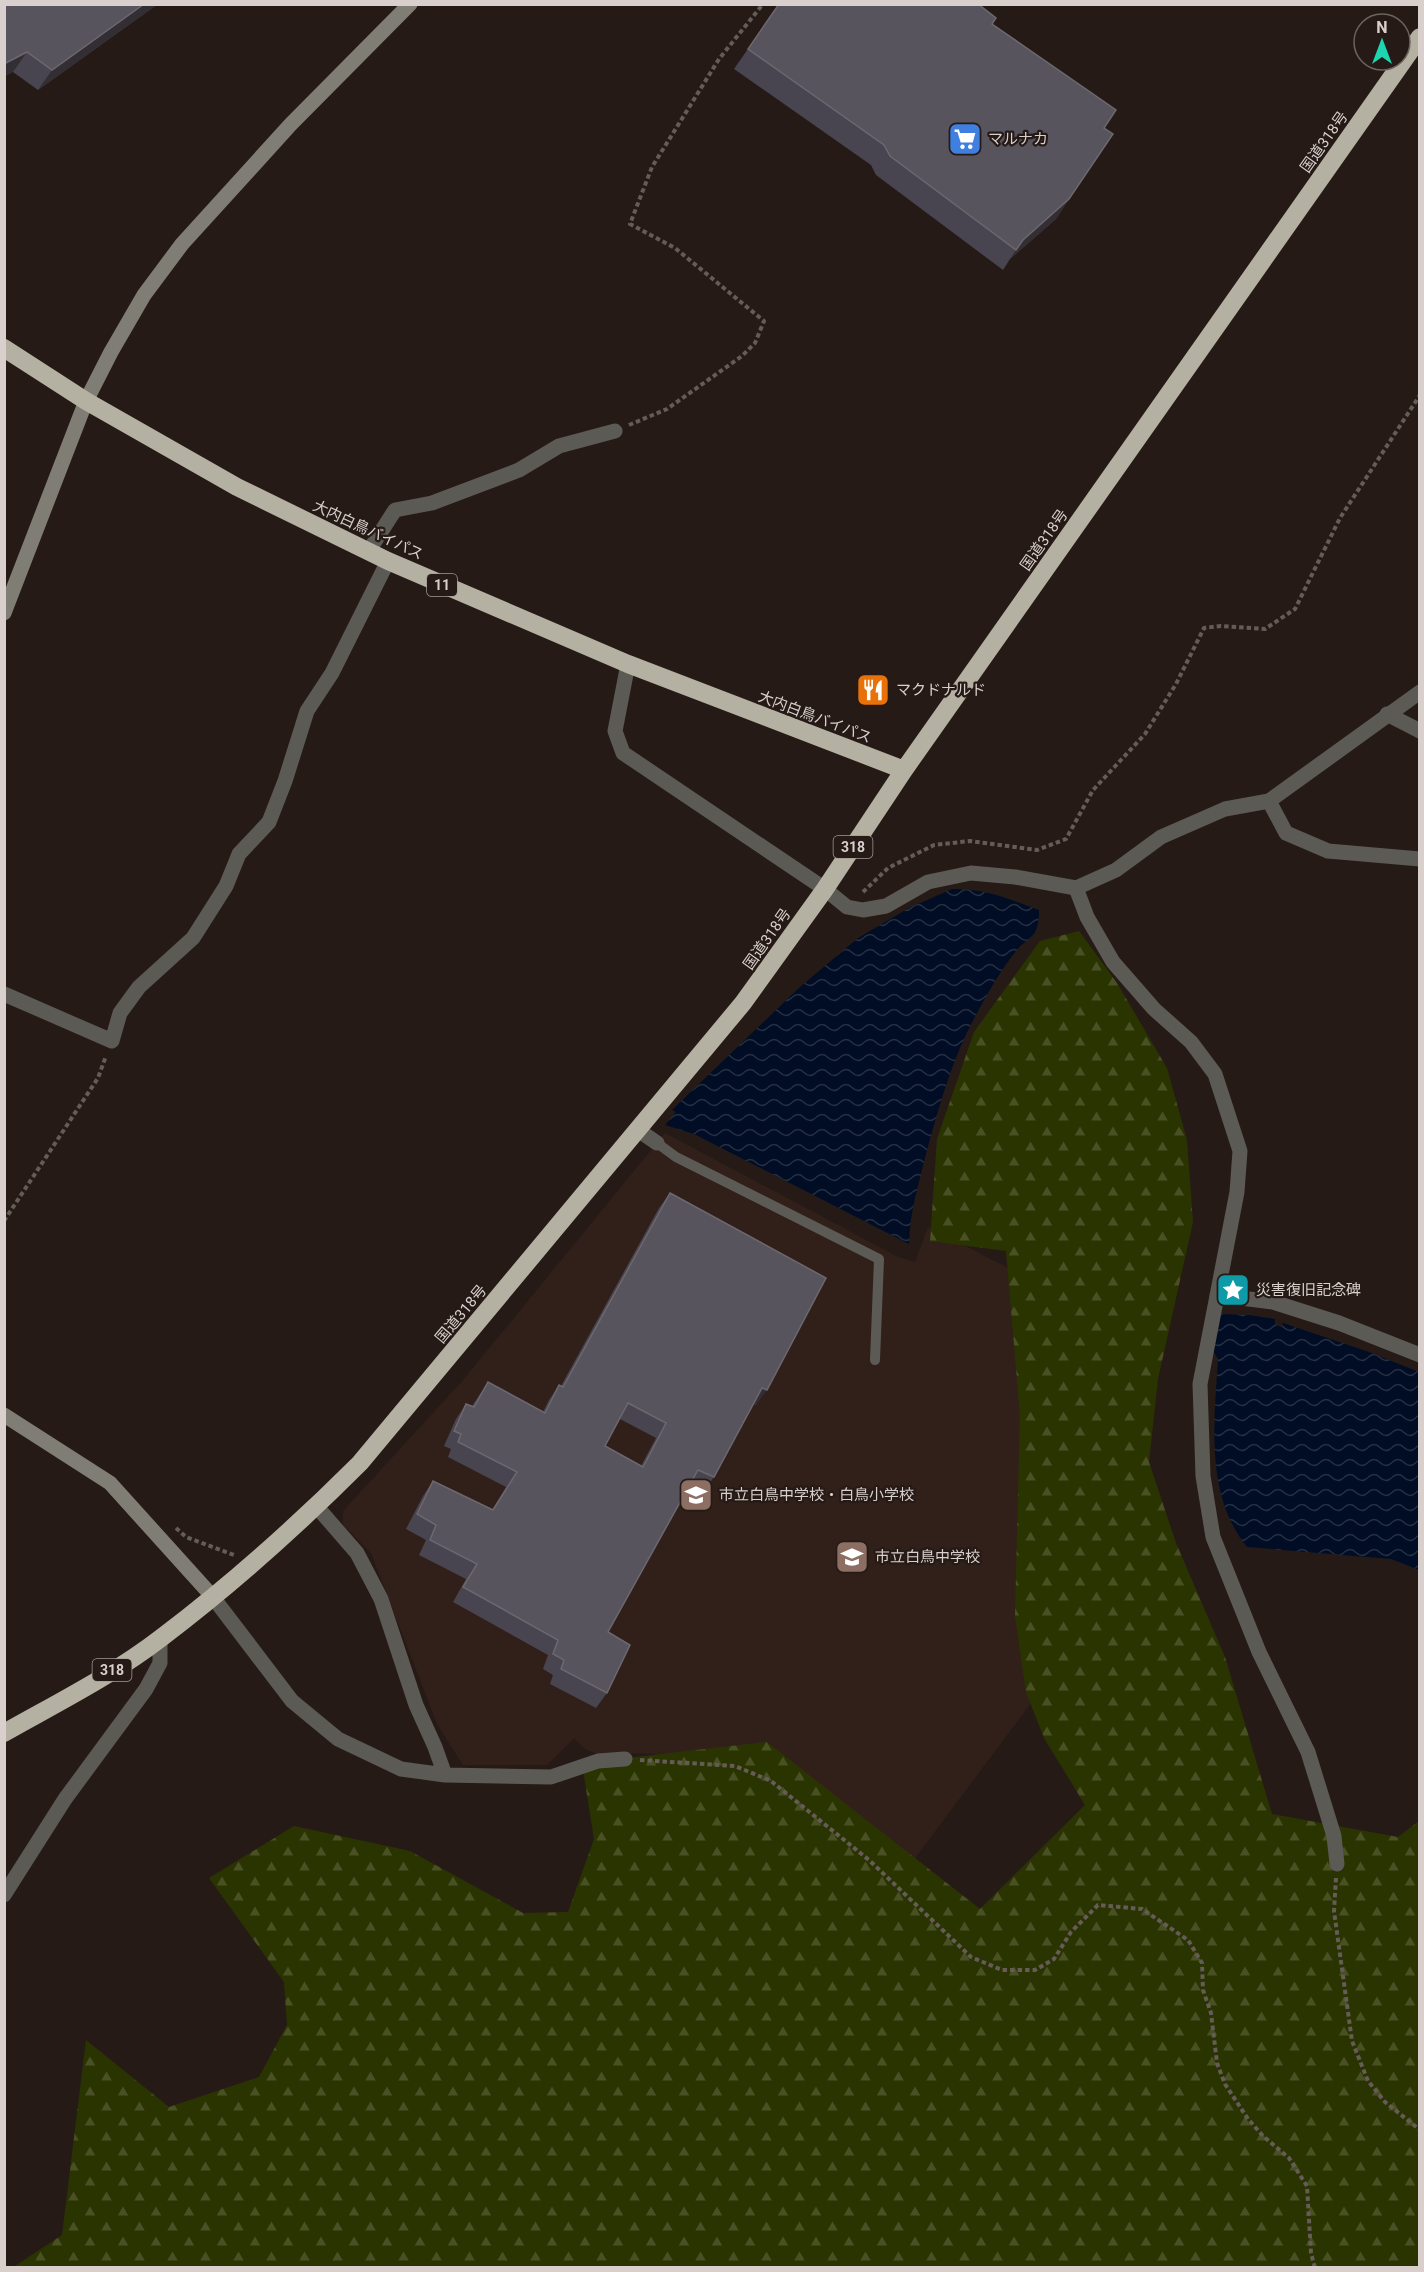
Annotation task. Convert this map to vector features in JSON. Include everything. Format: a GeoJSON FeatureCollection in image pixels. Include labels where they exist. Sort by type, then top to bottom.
{"type":"FeatureCollection","features":[{"type":"Feature","properties":{"kind":"highway","name":"国道318号"},"geometry":{"type":"LineString","coordinates":[[4,1733],[84,1688],[160,1639],[317,1506],[360,1463],[638,1130],[743,1003],[825,889],[904,770],[1419,37]]}},
{"type":"Feature","properties":{"kind":"highway","name":"大内白鳥バイパス"},"geometry":{"type":"LineString","coordinates":[[4,348],[86,401],[237,487],[368,552],[628,664],[904,770]]}},
{"type":"Feature","properties":{"kind":"street"},"geometry":{"type":"LineString","coordinates":[[4,613],[86,401],[144,295],[182,244],[291,124],[410,4]]}},
{"type":"Feature","properties":{"kind":"street"},"geometry":{"type":"LineString","coordinates":[[368,552],[395,510],[432,503],[519,470],[559,446],[615,431]]}},
{"type":"Feature","properties":{"kind":"street"},"geometry":{"type":"LineString","coordinates":[[4,994],[112,1041],[120,1013],[139,987],[193,938],[226,886],[239,854],[269,822],[285,781],[307,711],[332,673],[388,561]]}},
{"type":"Feature","properties":{"kind":"street"},"geometry":{"type":"LineString","coordinates":[[628,664],[615,730],[623,753],[825,889],[847,907],[863,910],[886,906],[928,882],[971,873],[1015,877],[1076,888],[1116,870],[1161,837],[1225,809],[1269,801],[1419,692]]}},
{"type":"Feature","properties":{"kind":"street"},"geometry":{"type":"LineString","coordinates":[[1387,714],[1419,731]]}},
{"type":"Feature","properties":{"kind":"street"},"geometry":{"type":"LineString","coordinates":[[1269,801],[1286,833],[1328,851],[1419,859]]}},
{"type":"Feature","properties":{"kind":"street"},"geometry":{"type":"LineString","coordinates":[[1076,888],[1087,916],[1113,962],[1154,1009],[1191,1042],[1215,1074],[1240,1151],[1237,1192],[1200,1384],[1203,1476],[1213,1537],[1259,1652],[1308,1752],[1335,1836],[1337,1864]]}},
{"type":"Feature","properties":{"kind":"street"},"geometry":{"type":"LineString","coordinates":[[638,1130],[657,1143]]}},
{"type":"Feature","properties":{"kind":"street"},"geometry":{"type":"LineString","coordinates":[[1217,1295],[1273,1302],[1339,1323],[1419,1355]]}},
{"type":"Feature","properties":{"kind":"street"},"geometry":{"type":"LineString","coordinates":[[4,1415],[110,1483],[212,1596],[292,1701],[338,1739],[401,1769],[445,1775],[552,1777],[598,1761],[625,1759]]}},
{"type":"Feature","properties":{"kind":"street"},"geometry":{"type":"LineString","coordinates":[[317,1506],[357,1553],[381,1599],[416,1705],[445,1775]]}},
{"type":"Feature","properties":{"kind":"street"},"geometry":{"type":"LineString","coordinates":[[4,1895],[65,1799],[146,1689],[160,1663],[160,1639]]}},
{"type":"Feature","properties":{"kind":"lane"},"geometry":{"type":"LineString","coordinates":[[657,1143],[676,1157],[879,1259],[875,1360]]}},
{"type":"Feature","properties":{"kind":"path"},"geometry":{"type":"LineString","coordinates":[[615,431],[667,409],[742,356],[755,343],[764,321],[675,248],[630,224],[652,167],[719,59],[763,4]]}},
{"type":"Feature","properties":{"kind":"path"},"geometry":{"type":"LineString","coordinates":[[847,907],[888,868],[934,845],[970,841],[1037,850],[1066,839],[1093,790],[1145,734],[1176,684],[1204,628],[1221,626],[1265,629],[1295,609],[1340,518],[1419,395]]}},
{"type":"Feature","properties":{"kind":"path"},"geometry":{"type":"LineString","coordinates":[[4,1221],[98,1078],[112,1041]]}},
{"type":"Feature","properties":{"kind":"path"},"geometry":{"type":"LineString","coordinates":[[625,1759],[735,1766],[771,1781],[869,1860],[971,1957],[1002,1970],[1035,1970],[1054,1959],[1071,1932],[1098,1905],[1142,1909],[1188,1940],[1202,1963],[1203,1990],[1211,2013],[1217,2063],[1225,2084],[1248,2119],[1263,2136],[1289,2158],[1307,2186],[1311,2253],[1316,2268]]}},
{"type":"Feature","properties":{"kind":"path"},"geometry":{"type":"LineString","coordinates":[[1337,1864],[1335,1911],[1352,2041],[1368,2081],[1385,2102],[1419,2130]]}},
{"type":"Feature","properties":{"kind":"shaded area","name":"市立白鳥中学校・白鳥小学校"},"geometry":{"type":"Polygon","coordinates":[[[665,1133],[898,1257],[915,1262],[928,1227],[1022,1275],[1055,1671],[904,1873],[716,1755],[616,1753],[600,1755],[585,1749],[574,1738],[547,1765],[463,1765],[437,1724],[371,1553],[343,1525],[343,1511],[464,1379],[665,1133]]]}},
{"type":"Feature","properties":{"kind":"green space"},"geometry":{"type":"Polygon","coordinates":[[[1079,931],[1117,983],[1167,1068],[1187,1140],[1193,1222],[1158,1379],[1149,1462],[1176,1543],[1225,1657],[1272,1814],[1398,1837],[1419,1821],[1419,2267],[12,2268],[62,2235],[86,2040],[169,2107],[259,2077],[287,2025],[284,1982],[209,1878],[294,1826],[410,1851],[523,1913],[568,1912],[594,1839],[582,1763],[767,1742],[980,1909],[1085,1805],[1044,1738],[1026,1692],[1015,1616],[1020,1415],[1006,1251],[930,1241],[937,1139],[974,1032],[1040,941],[1079,931]]]}},
{"type":"Feature","properties":{"kind":"water"},"geometry":{"type":"Polygon","coordinates":[[[952,889],[986,892],[1039,910],[1038,921],[1033,935],[1016,951],[990,989],[968,1029],[954,1063],[918,1185],[909,1244],[694,1134],[665,1125],[676,1112],[672,1110],[800,987],[858,938],[909,908],[952,889]]]}},
{"type":"Feature","properties":{"kind":"water"},"geometry":{"type":"Polygon","coordinates":[[[1221,1314],[1275,1319],[1275,1324],[1281,1327],[1283,1323],[1369,1352],[1419,1372],[1419,1570],[1391,1559],[1247,1547],[1224,1505],[1215,1457],[1218,1359],[1212,1349],[1221,1314]]]}},
{"type":"Feature","properties":{"kind":"building"},"geometry":{"type":"Polygon","coordinates":[[[4,4],[144,4],[52,70],[27,52],[4,64],[4,4]]]}},
{"type":"Feature","properties":{"kind":"building","name":"マルナカ"},"geometry":{"type":"Polygon","coordinates":[[[779,4],[978,4],[996,18],[992,24],[1116,110],[1104,128],[1113,134],[1069,199],[1023,240],[1016,250],[890,156],[884,145],[748,49],[779,4]]]}},
{"type":"Feature","properties":{"kind":"building"},"geometry":{"type":"Polygon","coordinates":[[[670,1193],[826,1278],[767,1390],[762,1388],[714,1477],[698,1470],[608,1632],[630,1645],[607,1693],[561,1669],[564,1660],[553,1654],[558,1640],[463,1587],[477,1564],[430,1540],[436,1525],[417,1514],[433,1481],[493,1510],[517,1472],[458,1442],[461,1434],[454,1431],[466,1404],[474,1407],[488,1382],[545,1413],[559,1385],[563,1387],[670,1193]],[[628,1403],[605,1446],[643,1467],[666,1423],[628,1403]]]}},
{"type":"Feature","properties":{"kind":"place","name":"マルナカ"},"geometry":{"type":"Point","coordinates":[965,139]}},
{"type":"Feature","properties":{"kind":"place","name":"マクドナルド"},"geometry":{"type":"Point","coordinates":[873,690]}},
{"type":"Feature","properties":{"kind":"place","name":"災害復旧記念碑"},"geometry":{"type":"Point","coordinates":[1233,1290]}},
{"type":"Feature","properties":{"kind":"place","name":"市立白鳥中学校・白鳥小学校"},"geometry":{"type":"Point","coordinates":[696,1495]}},
{"type":"Feature","properties":{"kind":"place","name":"市立白鳥中学校"},"geometry":{"type":"Point","coordinates":[852,1557]}}]}
